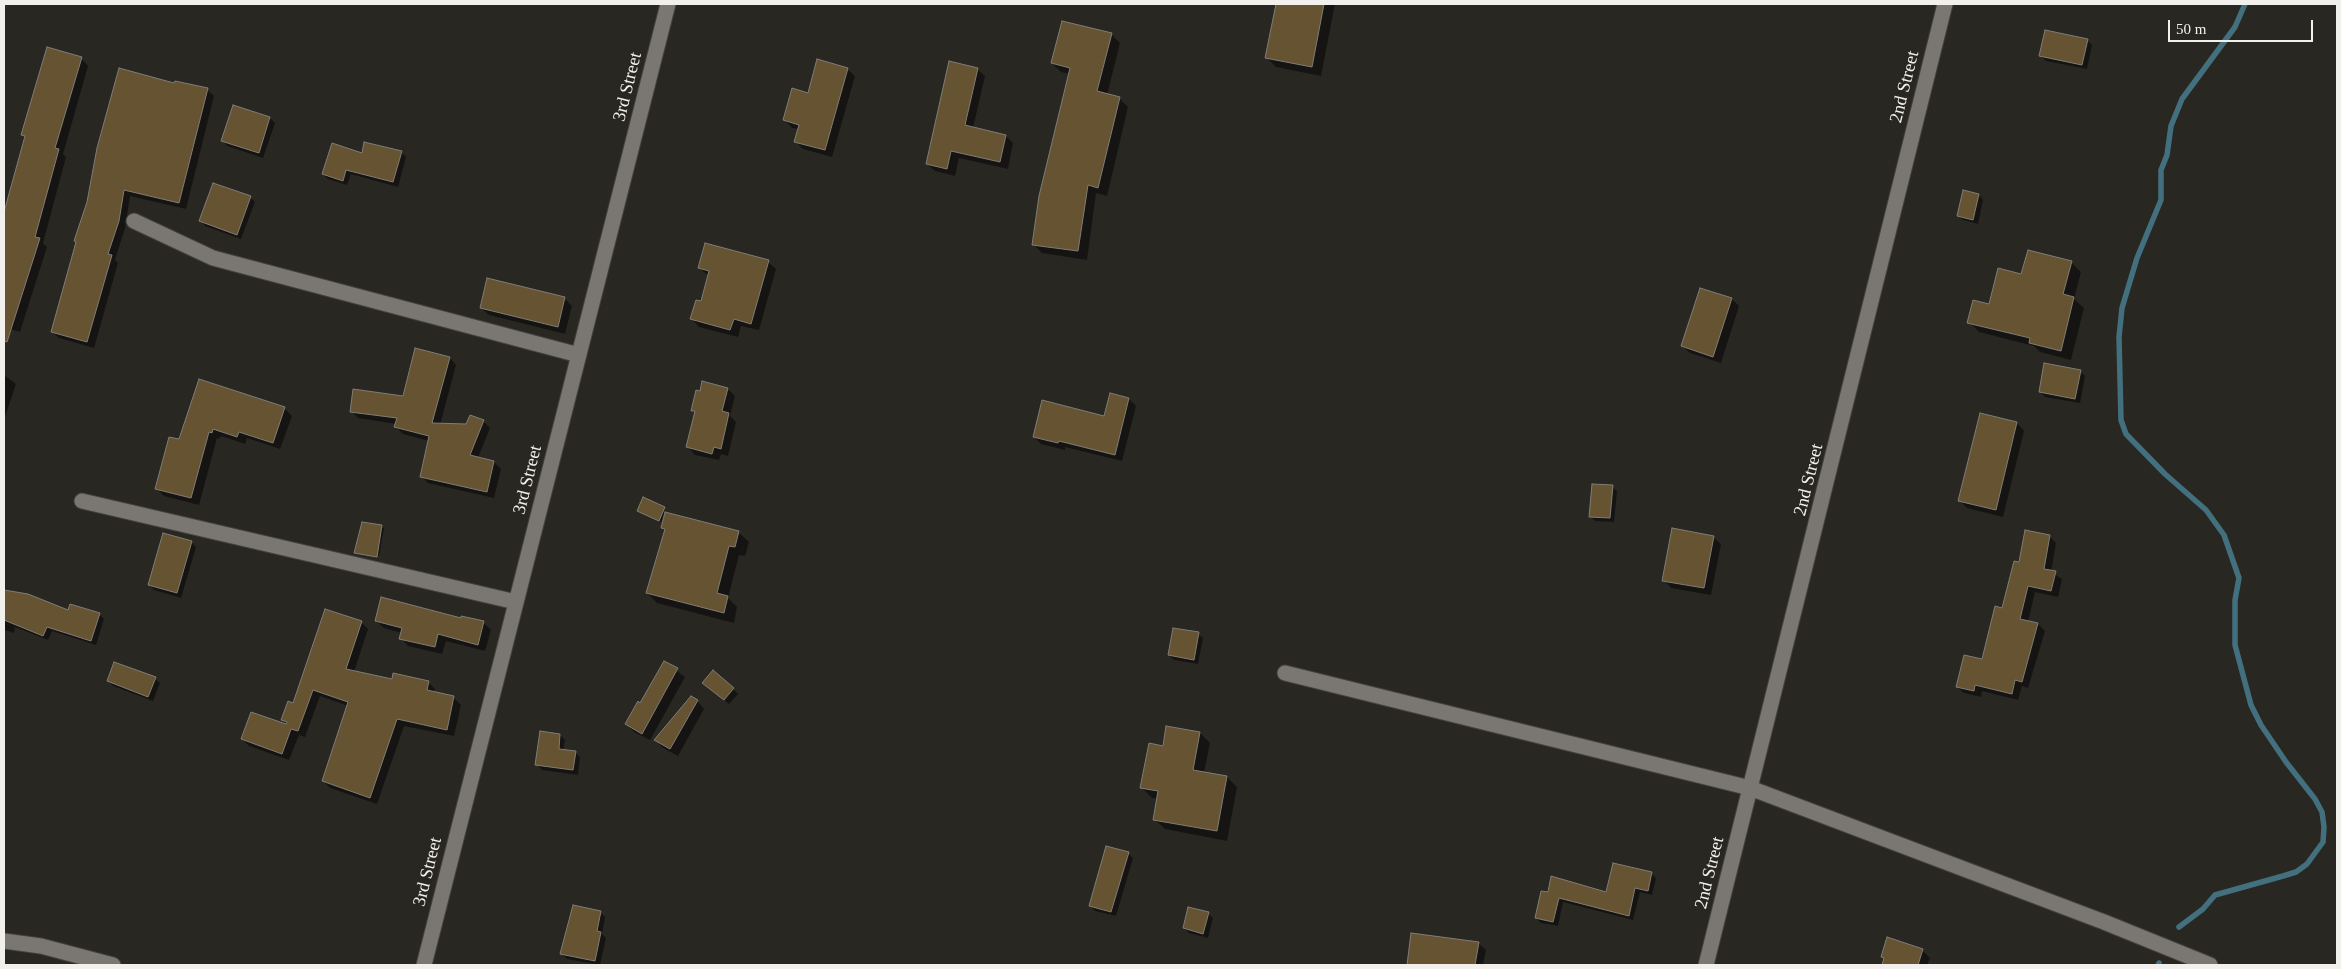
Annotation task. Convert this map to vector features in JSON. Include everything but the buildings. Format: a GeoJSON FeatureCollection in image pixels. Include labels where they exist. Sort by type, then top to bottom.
{"type":"FeatureCollection","features":[{"type":"Feature","properties":{"kind":"street","name":"3rd Street"},"geometry":{"type":"LineString","coordinates":[[424,965],[668,4]]}},
{"type":"Feature","properties":{"kind":"street","name":"2nd Street"},"geometry":{"type":"LineString","coordinates":[[1706,965],[1945,4]]}},
{"type":"Feature","properties":{"kind":"street"},"geometry":{"type":"LineString","coordinates":[[134,221],[213,258],[579,355]]}},
{"type":"Feature","properties":{"kind":"street"},"geometry":{"type":"LineString","coordinates":[[82,501],[516,602]]}},
{"type":"Feature","properties":{"kind":"street"},"geometry":{"type":"LineString","coordinates":[[1285,673],[1750,788],[2104,922],[2210,965]]}},
{"type":"Feature","properties":{"kind":"street"},"geometry":{"type":"LineString","coordinates":[[4,941],[41,946],[113,965]]}},
{"type":"Feature","properties":{"kind":"waterway"},"geometry":{"type":"LineString","coordinates":[[2179,927],[2203,909],[2215,895],[2296,872],[2307,864],[2323,842],[2322,812],[2315,799],[2286,762],[2261,725],[2251,705],[2235,645],[2235,600],[2239,578],[2224,535],[2206,510],[2165,474],[2126,434],[2121,420],[2119,337],[2122,308],[2137,258],[2161,200],[2161,170],[2167,155],[2171,126],[2182,99],[2235,27],[2245,4]]}}]}
